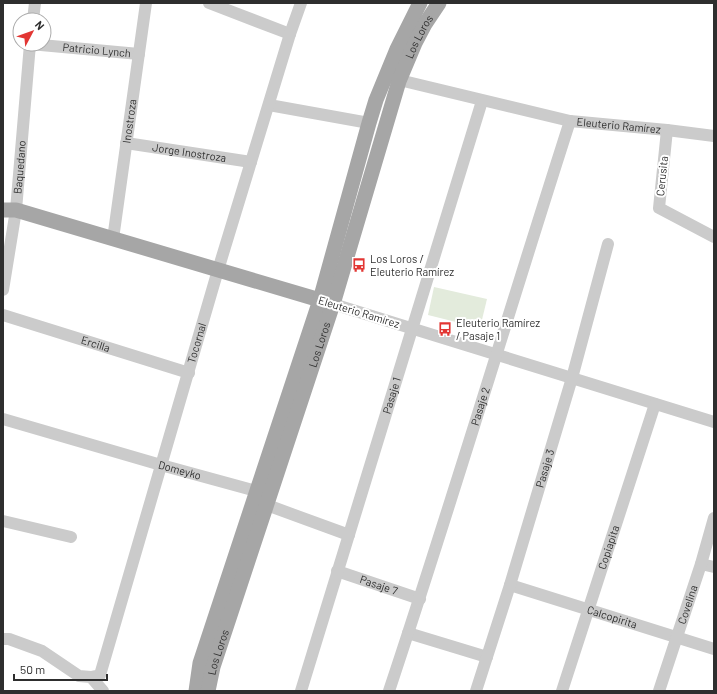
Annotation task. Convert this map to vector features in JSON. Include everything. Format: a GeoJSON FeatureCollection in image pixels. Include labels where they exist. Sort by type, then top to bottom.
{"type":"FeatureCollection","features":[{"type":"Feature","properties":{"kind":"main road","name":"Los Loros"},"geometry":{"type":"LineString","coordinates":[[208,691],[213,667],[266,505],[327,302],[392,78],[397,50],[420,3]]}},
{"type":"Feature","properties":{"kind":"main road","name":"Los Loros"},"geometry":{"type":"LineString","coordinates":[[196,691],[200,664],[256,491],[327,302],[369,123],[392,78],[415,43],[425,24],[440,3]]}},
{"type":"Feature","properties":{"kind":"main road","name":"Eleuterio Ramírez"},"geometry":{"type":"LineString","coordinates":[[9,210],[327,302]]}},
{"type":"Feature","properties":{"kind":"street","name":"Inostroza"},"geometry":{"type":"LineString","coordinates":[[113,239],[146,3]]}},
{"type":"Feature","properties":{"kind":"street"},"geometry":{"type":"LineString","coordinates":[[208,3],[290,34]]}},
{"type":"Feature","properties":{"kind":"street","name":"Tocornal"},"geometry":{"type":"LineString","coordinates":[[91,677],[100,674],[218,270],[290,34],[301,3]]}},
{"type":"Feature","properties":{"kind":"street","name":"Patricio Lynch"},"geometry":{"type":"LineString","coordinates":[[52,46],[139,54]]}},
{"type":"Feature","properties":{"kind":"street","name":"Baquedano"},"geometry":{"type":"LineString","coordinates":[[3,290],[9,210],[29,52]]}},
{"type":"Feature","properties":{"kind":"street","name":"Eleuterio Ramírez"},"geometry":{"type":"LineString","coordinates":[[392,78],[482,101],[570,121],[714,136]]}},
{"type":"Feature","properties":{"kind":"street","name":"Pasaje 1"},"geometry":{"type":"LineString","coordinates":[[301,691],[482,101]]}},
{"type":"Feature","properties":{"kind":"street"},"geometry":{"type":"LineString","coordinates":[[269,105],[369,123]]}},
{"type":"Feature","properties":{"kind":"street","name":"Pasaje 2"},"geometry":{"type":"LineString","coordinates":[[389,691],[420,599],[570,121]]}},
{"type":"Feature","properties":{"kind":"street","name":"Cerusita"},"geometry":{"type":"LineString","coordinates":[[667,130],[659,208],[714,237]]}},
{"type":"Feature","properties":{"kind":"street","name":"Jorge Inostroza"},"geometry":{"type":"LineString","coordinates":[[126,144],[251,162]]}},
{"type":"Feature","properties":{"kind":"street","name":"Pasaje 3"},"geometry":{"type":"LineString","coordinates":[[476,691],[510,585],[572,378],[608,244]]}},
{"type":"Feature","properties":{"kind":"street","name":"Eleuterio Ramírez"},"geometry":{"type":"LineString","coordinates":[[327,302],[714,422]]}},
{"type":"Feature","properties":{"kind":"street","name":"Ercilla"},"geometry":{"type":"LineString","coordinates":[[3,315],[189,373]]}},
{"type":"Feature","properties":{"kind":"street","name":"Copiapita"},"geometry":{"type":"LineString","coordinates":[[562,691],[655,404]]}},
{"type":"Feature","properties":{"kind":"street","name":"Domeyko"},"geometry":{"type":"LineString","coordinates":[[3,419],[256,491]]}},
{"type":"Feature","properties":{"kind":"street"},"geometry":{"type":"LineString","coordinates":[[256,491],[266,505],[348,535]]}},
{"type":"Feature","properties":{"kind":"street","name":"Covelina"},"geometry":{"type":"LineString","coordinates":[[659,691],[701,564],[714,518]]}},
{"type":"Feature","properties":{"kind":"street"},"geometry":{"type":"LineString","coordinates":[[3,521],[71,537]]}},
{"type":"Feature","properties":{"kind":"street"},"geometry":{"type":"LineString","coordinates":[[701,564],[714,568]]}},
{"type":"Feature","properties":{"kind":"street","name":"Pasaje 7"},"geometry":{"type":"LineString","coordinates":[[337,571],[420,599]]}},
{"type":"Feature","properties":{"kind":"street","name":"Calcopirita"},"geometry":{"type":"LineString","coordinates":[[510,585],[714,649]]}},
{"type":"Feature","properties":{"kind":"street"},"geometry":{"type":"LineString","coordinates":[[408,633],[487,657]]}},
{"type":"Feature","properties":{"kind":"street"},"geometry":{"type":"LineString","coordinates":[[3,639],[9,639],[42,651],[79,676],[91,677],[103,691]]}},
{"type":"Feature","properties":{"kind":"green space"},"geometry":{"type":"Polygon","coordinates":[[[434,287],[487,299],[480,328],[428,315],[434,287]]]}},
{"type":"Feature","properties":{"kind":"place","name":"Los Loros / Eleuterio Ramírez"},"geometry":{"type":"Point","coordinates":[359,265]}},
{"type":"Feature","properties":{"kind":"place","name":"Eleuterio Ramírez / Pasaje 1"},"geometry":{"type":"Point","coordinates":[445,329]}}]}
